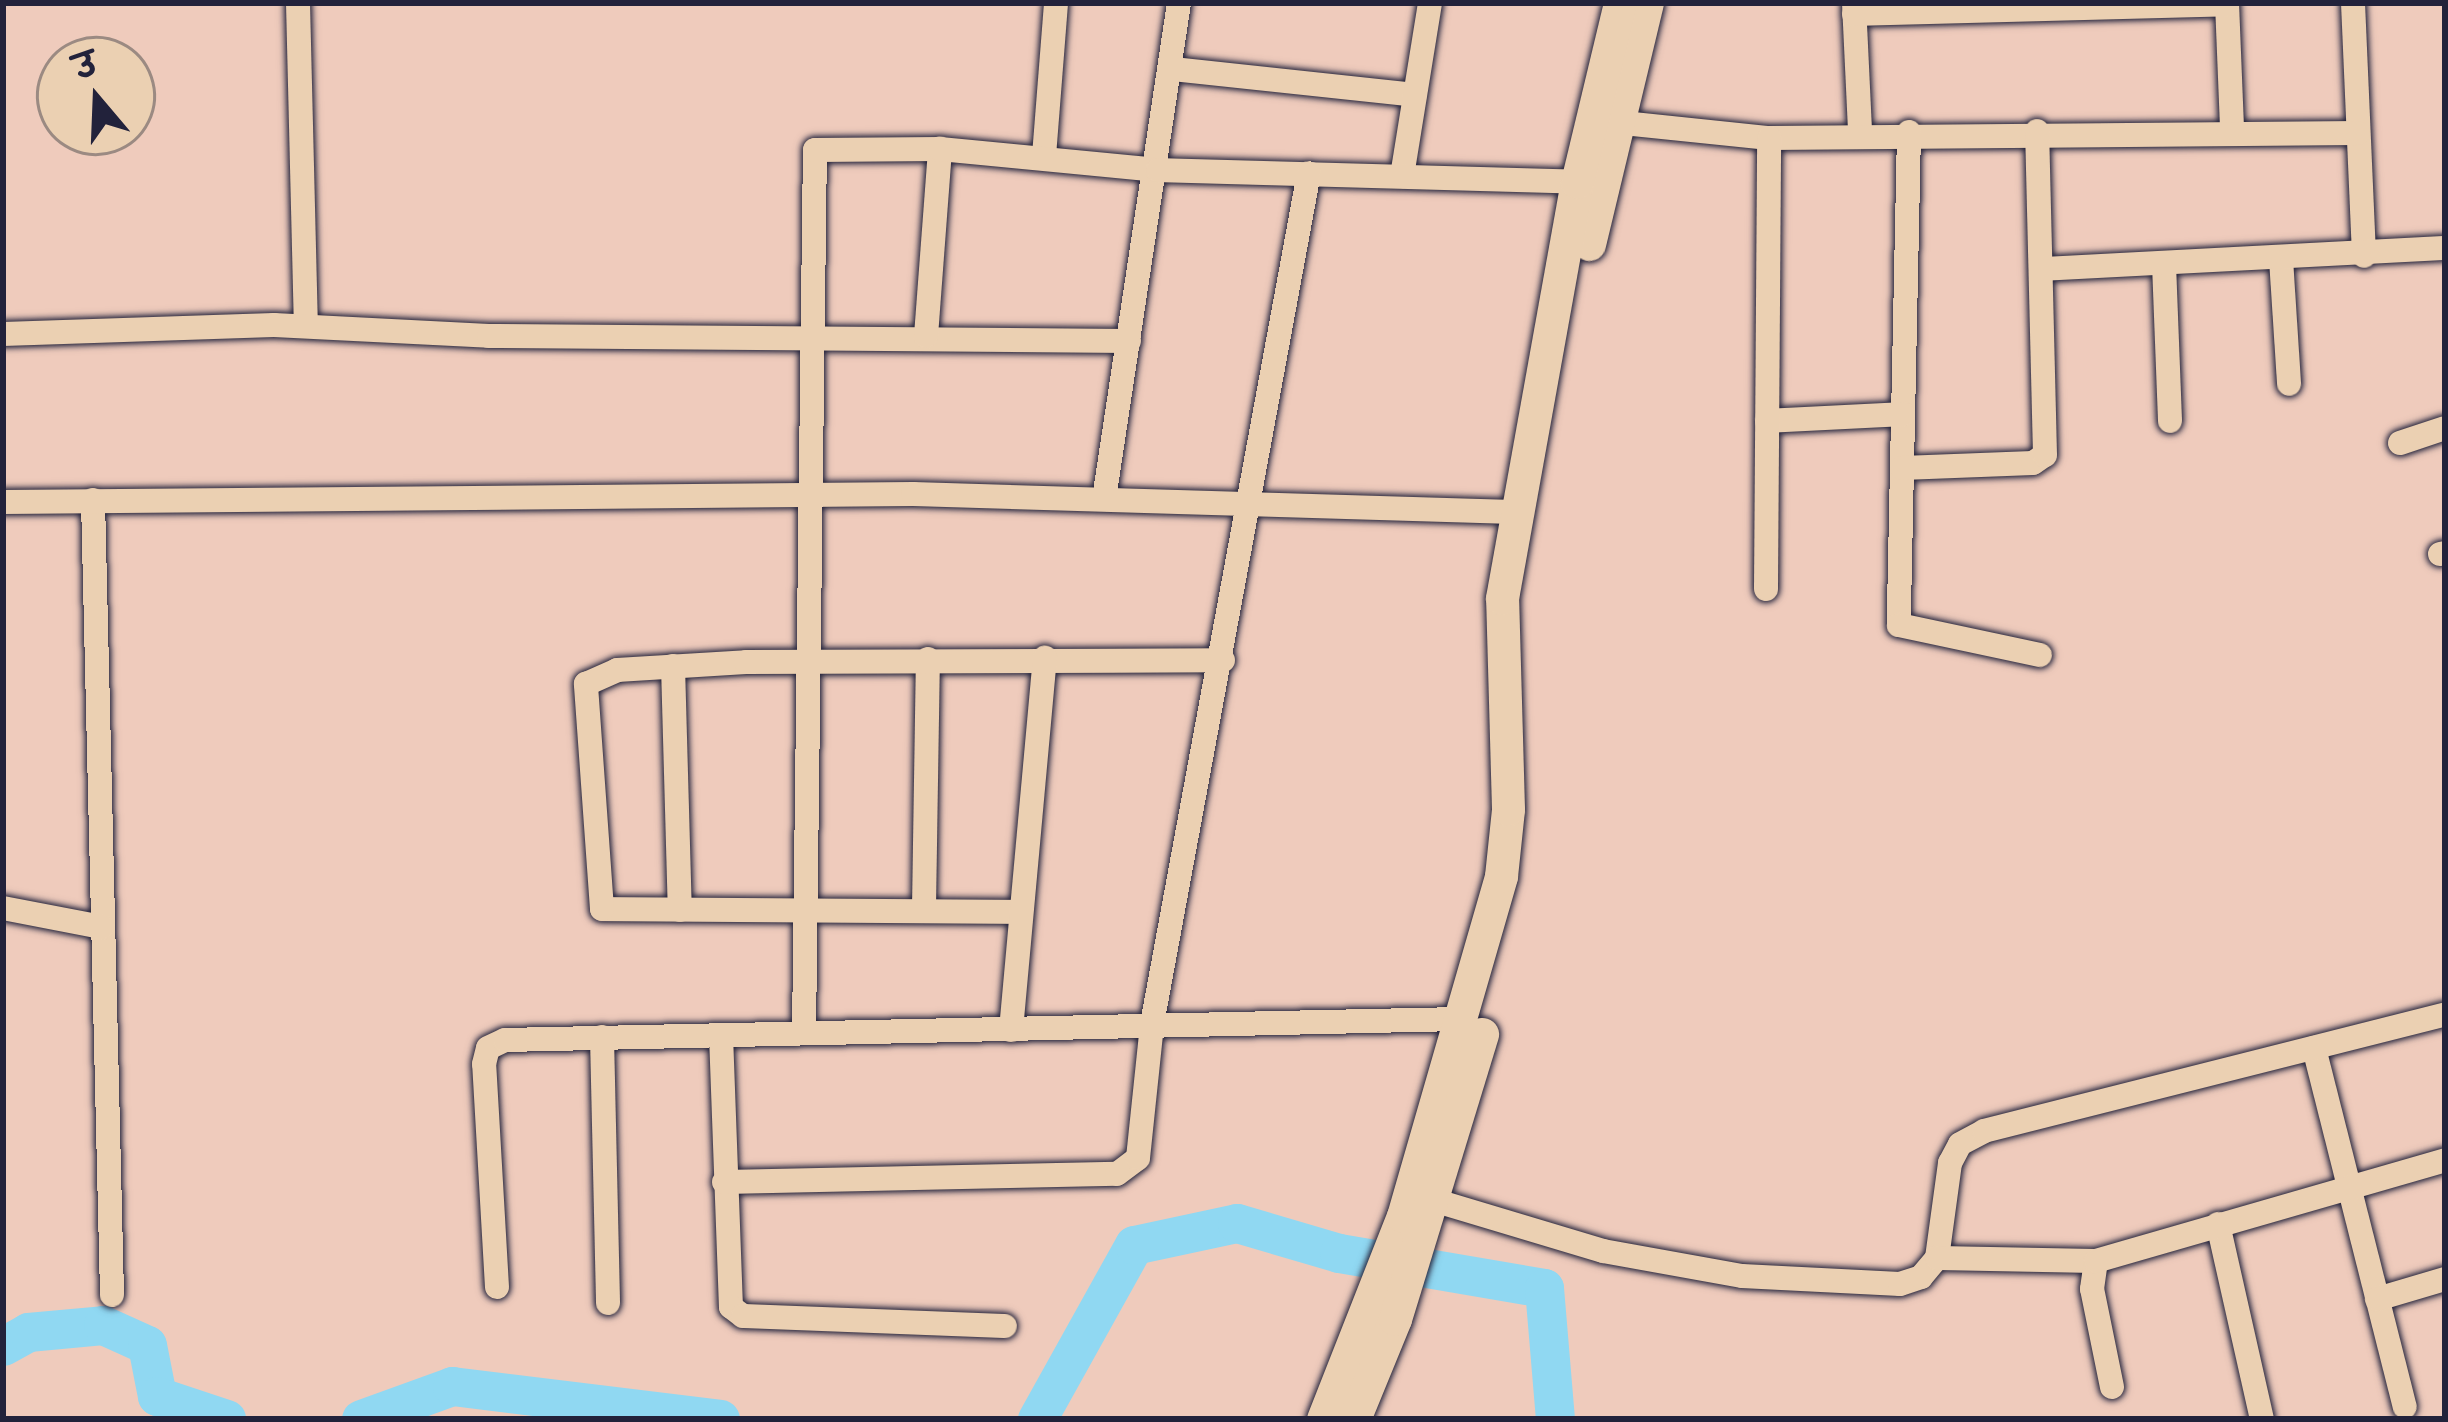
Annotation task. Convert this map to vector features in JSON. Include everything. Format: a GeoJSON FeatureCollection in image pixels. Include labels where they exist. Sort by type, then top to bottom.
{"type":"FeatureCollection","features":[{"type":"Feature","properties":{"kind":"street"},"geometry":{"type":"LineString","coordinates":[[298,3],[305,325]]}},
{"type":"Feature","properties":{"kind":"street"},"geometry":{"type":"LineString","coordinates":[[1044,156],[1056,3]]}},
{"type":"Feature","properties":{"kind":"street"},"geometry":{"type":"LineString","coordinates":[[1104,499],[1180,3]]}},
{"type":"Feature","properties":{"kind":"street"},"geometry":{"type":"LineString","coordinates":[[1402,176],[1430,3]]}},
{"type":"Feature","properties":{"kind":"street"},"geometry":{"type":"LineString","coordinates":[[1354,1419],[1384,1312],[1500,971],[1525,848],[1523,604],[1620,3]]}},
{"type":"Feature","properties":{"kind":"street"},"geometry":{"type":"LineString","coordinates":[[1421,1213],[1463,1019],[1501,876],[1508,809],[1499,648],[1514,512],[1577,182],[1647,3]]}},
{"type":"Feature","properties":{"kind":"street"},"geometry":{"type":"LineString","coordinates":[[1860,132],[1854,8],[2227,3],[2232,129]]}},
{"type":"Feature","properties":{"kind":"street"},"geometry":{"type":"LineString","coordinates":[[2353,3],[2364,256]]}},
{"type":"Feature","properties":{"kind":"street"},"geometry":{"type":"LineString","coordinates":[[1173,69],[1415,95]]}},
{"type":"Feature","properties":{"kind":"street"},"geometry":{"type":"LineString","coordinates":[[1604,121],[1769,138],[1860,132],[2232,129],[2358,133]]}},
{"type":"Feature","properties":{"kind":"street"},"geometry":{"type":"LineString","coordinates":[[1902,467],[2033,463],[2045,455],[2037,131]]}},
{"type":"Feature","properties":{"kind":"street"},"geometry":{"type":"LineString","coordinates":[[1909,132],[1899,625],[2040,655]]}},
{"type":"Feature","properties":{"kind":"street"},"geometry":{"type":"LineString","coordinates":[[1766,589],[1769,138]]}},
{"type":"Feature","properties":{"kind":"street"},"geometry":{"type":"LineString","coordinates":[[926,336],[940,149]]}},
{"type":"Feature","properties":{"kind":"street"},"geometry":{"type":"LineString","coordinates":[[805,1033],[806,496],[815,150],[940,149],[1158,170],[1577,182]]}},
{"type":"Feature","properties":{"kind":"street"},"geometry":{"type":"LineString","coordinates":[[724,1182],[1131,1169],[1152,1024],[1252,504],[1309,173]]}},
{"type":"Feature","properties":{"kind":"street"},"geometry":{"type":"LineString","coordinates":[[2042,269],[2364,256],[2445,248]]}},
{"type":"Feature","properties":{"kind":"street"},"geometry":{"type":"LineString","coordinates":[[2281,259],[2289,384]]}},
{"type":"Feature","properties":{"kind":"street"},"geometry":{"type":"LineString","coordinates":[[2164,264],[2170,422]]}},
{"type":"Feature","properties":{"kind":"street"},"geometry":{"type":"LineString","coordinates":[[3,334],[305,325],[489,336],[1130,341]]}},
{"type":"Feature","properties":{"kind":"street"},"geometry":{"type":"LineString","coordinates":[[1766,422],[1903,414]]}},
{"type":"Feature","properties":{"kind":"street"},"geometry":{"type":"LineString","coordinates":[[2399,443],[2445,428]]}},
{"type":"Feature","properties":{"kind":"street"},"geometry":{"type":"LineString","coordinates":[[3,490],[42,501]]}},
{"type":"Feature","properties":{"kind":"street"},"geometry":{"type":"LineString","coordinates":[[3,502],[806,496],[1104,499],[1514,512]]}},
{"type":"Feature","properties":{"kind":"street"},"geometry":{"type":"LineString","coordinates":[[93,500],[112,1295]]}},
{"type":"Feature","properties":{"kind":"street"},"geometry":{"type":"LineString","coordinates":[[1011,1030],[1045,658]]}},
{"type":"Feature","properties":{"kind":"street"},"geometry":{"type":"LineString","coordinates":[[924,908],[928,659]]}},
{"type":"Feature","properties":{"kind":"street"},"geometry":{"type":"LineString","coordinates":[[1021,912],[602,908],[583,698],[598,675],[673,666],[806,660],[1223,660]]}},
{"type":"Feature","properties":{"kind":"street"},"geometry":{"type":"LineString","coordinates":[[673,666],[680,910]]}},
{"type":"Feature","properties":{"kind":"street"},"geometry":{"type":"LineString","coordinates":[[3,908],[103,927]]}},
{"type":"Feature","properties":{"kind":"street"},"geometry":{"type":"LineString","coordinates":[[1421,1213],[1742,1276],[1900,1284],[1921,1277],[1937,1258],[1960,1144],[2445,1014]]}},
{"type":"Feature","properties":{"kind":"street"},"geometry":{"type":"LineString","coordinates":[[497,1287],[488,1048],[505,1040],[1463,1019]]}},
{"type":"Feature","properties":{"kind":"street"},"geometry":{"type":"LineString","coordinates":[[721,1035],[725,1275],[731,1307],[743,1316],[1005,1326]]}},
{"type":"Feature","properties":{"kind":"street"},"geometry":{"type":"LineString","coordinates":[[602,1037],[608,1303]]}},
{"type":"Feature","properties":{"kind":"street"},"geometry":{"type":"LineString","coordinates":[[2314,1048],[2405,1407]]}},
{"type":"Feature","properties":{"kind":"street"},"geometry":{"type":"LineString","coordinates":[[1937,1258],[2096,1262],[2445,1160]]}},
{"type":"Feature","properties":{"kind":"street"},"geometry":{"type":"LineString","coordinates":[[2218,1224],[2262,1419]]}},
{"type":"Feature","properties":{"kind":"street"},"geometry":{"type":"LineString","coordinates":[[2096,1262],[2092,1289],[2111,1387]]}},
{"type":"Feature","properties":{"kind":"street"},"geometry":{"type":"LineString","coordinates":[[2377,1298],[2445,1279]]}},
{"type":"Feature","properties":{"kind":"street"},"geometry":{"type":"LineString","coordinates":[[1323,1419],[1384,1312]]}},
{"type":"Feature","properties":{"kind":"waterway"},"geometry":{"type":"LineString","coordinates":[[1037,1419],[1134,1245],[1237,1223],[1339,1253],[1544,1288],[1555,1419]]}},
{"type":"Feature","properties":{"kind":"waterway"},"geometry":{"type":"LineString","coordinates":[[3,1346],[28,1332],[103,1325],[147,1345],[157,1396],[226,1419]]}},
{"type":"Feature","properties":{"kind":"waterway"},"geometry":{"type":"LineString","coordinates":[[361,1419],[452,1386],[720,1419]]}}]}
